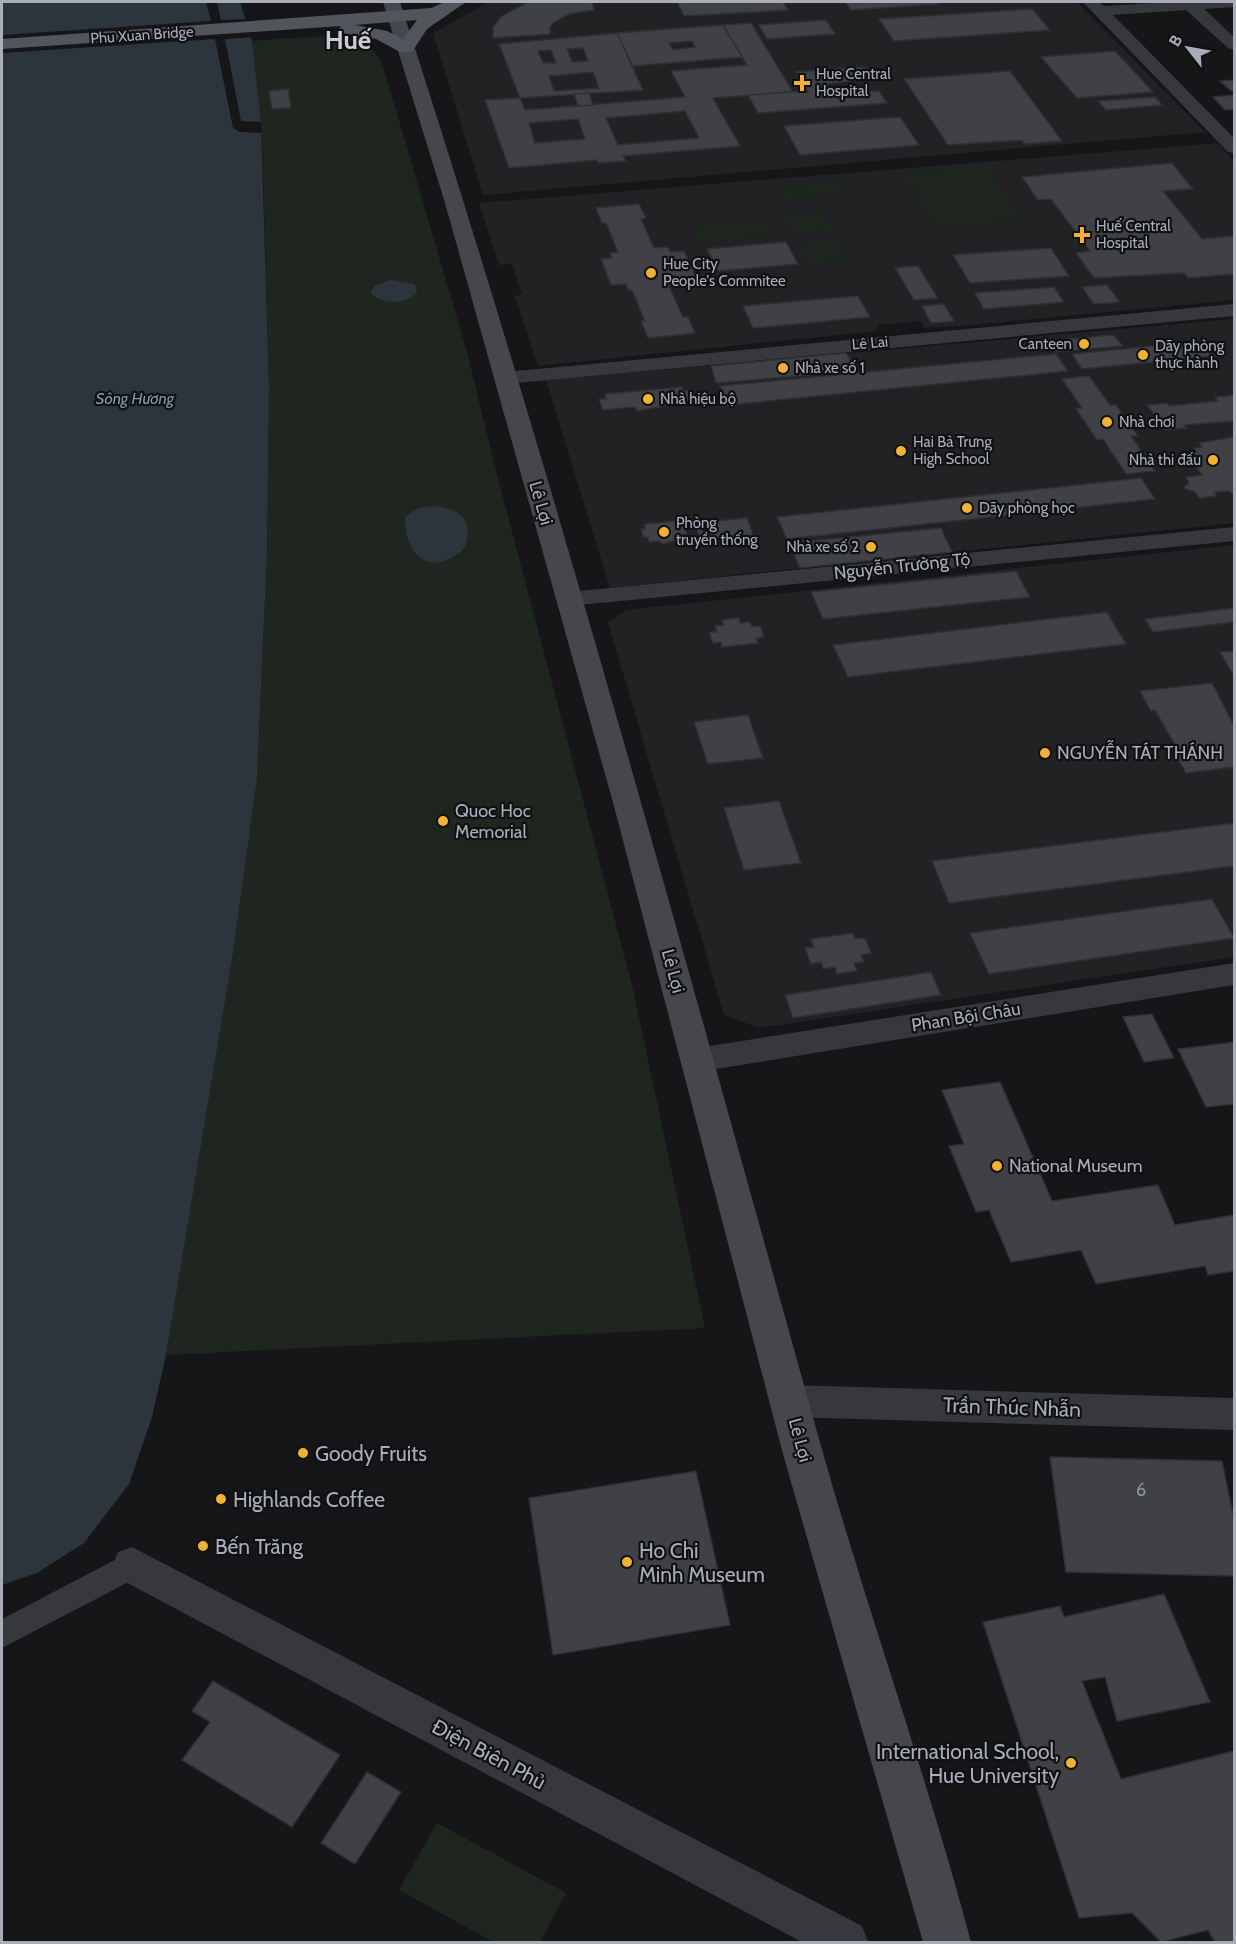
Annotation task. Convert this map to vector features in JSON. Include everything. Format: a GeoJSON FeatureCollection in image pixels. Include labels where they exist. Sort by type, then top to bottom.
{"type":"FeatureCollection","features":[{"type":"Feature","properties":{"kind":"main road"},"geometry":{"type":"LineString","coordinates":[[283,26],[315,26],[364,31],[381,35],[406,48],[420,26],[435,13],[457,2]]}},
{"type":"Feature","properties":{"kind":"main road"},"geometry":{"type":"LineString","coordinates":[[283,26],[401,6],[435,13]]}},
{"type":"Feature","properties":{"kind":"main road","name":"Lê Lợi"},"geometry":{"type":"LineString","coordinates":[[401,6],[406,48],[506,378],[629,806],[789,1401],[948,1942]]}},
{"type":"Feature","properties":{"kind":"main road","name":"Phu Xuan Bridge"},"geometry":{"type":"LineString","coordinates":[[2,44],[283,26]]}},
{"type":"Feature","properties":{"kind":"street"},"geometry":{"type":"LineString","coordinates":[[1095,6],[1234,2]]}},
{"type":"Feature","properties":{"kind":"street"},"geometry":{"type":"LineString","coordinates":[[1189,3],[1234,45]]}},
{"type":"Feature","properties":{"kind":"street"},"geometry":{"type":"LineString","coordinates":[[1095,6],[1234,148]]}},
{"type":"Feature","properties":{"kind":"street","name":"Lê Lai"},"geometry":{"type":"LineString","coordinates":[[506,378],[1234,310]]}},
{"type":"Feature","properties":{"kind":"street","name":"Nguyễn Trường Tộ"},"geometry":{"type":"LineString","coordinates":[[569,599],[1234,534]]}},
{"type":"Feature","properties":{"kind":"street","name":"Phan Bội Châu"},"geometry":{"type":"LineString","coordinates":[[697,1060],[1234,974]]}},
{"type":"Feature","properties":{"kind":"street","name":"Trần Thúc Nhẫn"},"geometry":{"type":"LineString","coordinates":[[789,1401],[1234,1414]]}},
{"type":"Feature","properties":{"kind":"street"},"geometry":{"type":"LineString","coordinates":[[2,1634],[132,1565]]}},
{"type":"Feature","properties":{"kind":"street","name":"Điện Biên Phủ"},"geometry":{"type":"LineString","coordinates":[[132,1565],[846,1942]]}},
{"type":"Feature","properties":{"kind":"shaded area","name":"Hue Central Hospital"},"geometry":{"type":"Polygon","coordinates":[[[489,2],[1077,2],[1205,132],[483,195],[433,33],[489,2]]]}},
{"type":"Feature","properties":{"kind":"shaded area"},"geometry":{"type":"Polygon","coordinates":[[[309,37],[353,38],[370,47],[383,66],[467,352],[497,475],[633,989],[705,1328],[166,1355],[232,960],[257,779],[267,552],[269,389],[262,133],[252,41],[309,37]]]}},
{"type":"Feature","properties":{"kind":"shaded area"},"geometry":{"type":"Polygon","coordinates":[[[1218,143],[1234,162],[1234,300],[983,324],[925,328],[921,321],[878,325],[876,331],[538,366],[515,296],[522,294],[512,264],[499,265],[479,203],[1218,143]]]}},
{"type":"Feature","properties":{"kind":"shaded area"},"geometry":{"type":"Polygon","coordinates":[[[984,165],[1023,221],[938,228],[903,172],[984,165]]]}},
{"type":"Feature","properties":{"kind":"shaded area"},"geometry":{"type":"Polygon","coordinates":[[[837,182],[845,196],[783,200],[776,187],[837,182]]]}},
{"type":"Feature","properties":{"kind":"shaded area"},"geometry":{"type":"Polygon","coordinates":[[[821,213],[831,230],[794,233],[785,217],[821,213]]]}},
{"type":"Feature","properties":{"kind":"shaded area"},"geometry":{"type":"Polygon","coordinates":[[[759,218],[770,237],[703,243],[694,225],[759,218]]]}},
{"type":"Feature","properties":{"kind":"shaded area"},"geometry":{"type":"Polygon","coordinates":[[[834,239],[847,261],[810,265],[798,242],[834,239]]]}},
{"type":"Feature","properties":{"kind":"shaded area","name":"Hai Bà Trưng High School"},"geometry":{"type":"Polygon","coordinates":[[[1234,319],[1234,523],[610,588],[546,380],[1234,319]]]}},
{"type":"Feature","properties":{"kind":"shaded area"},"geometry":{"type":"Polygon","coordinates":[[[1234,545],[1234,957],[759,1028],[724,1015],[608,622],[626,610],[1234,545]]]}},
{"type":"Feature","properties":{"kind":"shaded area"},"geometry":{"type":"Polygon","coordinates":[[[437,1823],[566,1893],[540,1942],[493,1942],[399,1890],[437,1823]]]}},
{"type":"Feature","properties":{"kind":"water","name":"Sông Hương"},"geometry":{"type":"Polygon","coordinates":[[[2,2],[240,2],[252,41],[261,122],[269,389],[267,552],[257,779],[232,960],[166,1355],[152,1417],[129,1484],[84,1543],[37,1573],[2,1585],[2,2]]]}},
{"type":"Feature","properties":{"kind":"water"},"geometry":{"type":"Polygon","coordinates":[[[390,280],[415,284],[417,293],[401,301],[387,302],[371,293],[374,286],[390,280]]]}},
{"type":"Feature","properties":{"kind":"water"},"geometry":{"type":"Polygon","coordinates":[[[434,506],[455,511],[464,519],[468,531],[466,544],[461,551],[446,560],[435,563],[426,561],[413,549],[408,540],[405,517],[418,508],[434,506]]]}},
{"type":"Feature","properties":{"kind":"pier"},"geometry":{"type":"Polygon","coordinates":[[[206,2],[231,2],[217,3],[221,20],[249,19],[254,37],[225,39],[241,121],[261,122],[262,133],[240,132],[233,128],[215,39],[2,53],[2,35],[211,21],[206,2]]]}},
{"type":"Feature","properties":{"kind":"building"},"geometry":{"type":"Polygon","coordinates":[[[528,2],[592,2],[594,10],[569,14],[554,22],[550,27],[550,34],[493,38],[493,27],[502,16],[528,2]]]}},
{"type":"Feature","properties":{"kind":"building"},"geometry":{"type":"Polygon","coordinates":[[[677,2],[783,2],[788,10],[684,16],[677,2]]]}},
{"type":"Feature","properties":{"kind":"building"},"geometry":{"type":"Polygon","coordinates":[[[845,2],[937,2],[939,4],[851,10],[845,2]]]}},
{"type":"Feature","properties":{"kind":"building"},"geometry":{"type":"Polygon","coordinates":[[[1032,9],[1050,30],[894,41],[879,19],[1032,9]]]}},
{"type":"Feature","properties":{"kind":"building"},"geometry":{"type":"Polygon","coordinates":[[[826,20],[835,34],[767,39],[759,25],[826,20]]]}},
{"type":"Feature","properties":{"kind":"building"},"geometry":{"type":"Polygon","coordinates":[[[751,23],[793,92],[713,98],[740,146],[623,156],[626,161],[598,163],[597,160],[509,168],[485,100],[520,98],[525,110],[685,97],[671,71],[747,65],[723,25],[751,23]],[[685,111],[606,118],[618,145],[699,138],[685,111]],[[578,119],[529,123],[535,143],[585,139],[578,119]]]}},
{"type":"Feature","properties":{"kind":"building"},"geometry":{"type":"Polygon","coordinates":[[[723,25],[742,57],[633,66],[617,33],[723,25]],[[692,41],[669,43],[673,50],[695,47],[692,41]]]}},
{"type":"Feature","properties":{"kind":"building"},"geometry":{"type":"Polygon","coordinates":[[[617,33],[643,90],[520,98],[499,44],[617,33]],[[583,48],[567,49],[572,62],[588,61],[583,48]],[[551,50],[538,51],[543,63],[556,63],[551,50]],[[593,72],[549,76],[554,91],[599,88],[593,72]]]}},
{"type":"Feature","properties":{"kind":"building"},"geometry":{"type":"Polygon","coordinates":[[[1115,51],[1153,92],[1077,98],[1041,57],[1115,51]]]}},
{"type":"Feature","properties":{"kind":"building"},"geometry":{"type":"Polygon","coordinates":[[[867,68],[874,78],[827,84],[832,92],[879,91],[887,103],[758,113],[748,95],[805,91],[809,94],[796,72],[867,68]]]}},
{"type":"Feature","properties":{"kind":"building"},"geometry":{"type":"Polygon","coordinates":[[[1010,71],[1062,141],[1024,144],[1022,140],[948,145],[904,79],[1010,71]]]}},
{"type":"Feature","properties":{"kind":"building"},"geometry":{"type":"Polygon","coordinates":[[[1234,80],[1234,91],[1220,81],[1234,80]]]}},
{"type":"Feature","properties":{"kind":"building"},"geometry":{"type":"Polygon","coordinates":[[[288,89],[291,108],[272,109],[269,91],[288,89]]]}},
{"type":"Feature","properties":{"kind":"building"},"geometry":{"type":"Polygon","coordinates":[[[589,93],[593,105],[578,106],[574,94],[589,93]]]}},
{"type":"Feature","properties":{"kind":"building"},"geometry":{"type":"Polygon","coordinates":[[[1234,95],[1234,109],[1225,110],[1213,97],[1234,95]]]}},
{"type":"Feature","properties":{"kind":"building"},"geometry":{"type":"Polygon","coordinates":[[[1155,97],[1162,105],[1106,110],[1098,101],[1155,97]]]}},
{"type":"Feature","properties":{"kind":"building"},"geometry":{"type":"Polygon","coordinates":[[[900,117],[919,145],[800,155],[784,126],[900,117]]]}},
{"type":"Feature","properties":{"kind":"building"},"geometry":{"type":"Polygon","coordinates":[[[1172,163],[1193,189],[1163,191],[1202,239],[1234,236],[1234,274],[1188,278],[1184,273],[1094,278],[1076,253],[1090,251],[1051,199],[1038,200],[1022,177],[1172,163]]]}},
{"type":"Feature","properties":{"kind":"building","name":"Hue City People's Commitee"},"geometry":{"type":"Polygon","coordinates":[[[639,204],[646,218],[641,219],[654,248],[668,247],[670,252],[684,251],[696,277],[683,278],[686,284],[669,286],[683,317],[688,317],[695,333],[648,338],[641,321],[645,321],[632,290],[628,290],[626,284],[611,285],[601,259],[612,258],[610,253],[618,252],[606,223],[602,223],[596,208],[639,204]]]}},
{"type":"Feature","properties":{"kind":"building"},"geometry":{"type":"Polygon","coordinates":[[[786,242],[798,264],[718,271],[707,249],[786,242]]]}},
{"type":"Feature","properties":{"kind":"building"},"geometry":{"type":"Polygon","coordinates":[[[1051,248],[1069,276],[970,283],[953,255],[1051,248]]]}},
{"type":"Feature","properties":{"kind":"building"},"geometry":{"type":"Polygon","coordinates":[[[918,266],[938,298],[914,300],[895,268],[918,266]]]}},
{"type":"Feature","properties":{"kind":"building"},"geometry":{"type":"Polygon","coordinates":[[[1107,285],[1120,302],[1094,304],[1082,287],[1107,285]]]}},
{"type":"Feature","properties":{"kind":"building"},"geometry":{"type":"Polygon","coordinates":[[[1054,287],[1064,302],[984,309],[975,293],[1054,287]]]}},
{"type":"Feature","properties":{"kind":"building"},"geometry":{"type":"Polygon","coordinates":[[[858,296],[870,317],[753,328],[743,306],[858,296]]]}},
{"type":"Feature","properties":{"kind":"building"},"geometry":{"type":"Polygon","coordinates":[[[944,304],[954,321],[931,323],[922,306],[944,304]]]}},
{"type":"Feature","properties":{"kind":"building","name":"Canteen"},"geometry":{"type":"Polygon","coordinates":[[[1113,335],[1123,346],[1055,352],[1046,341],[1113,335]]]}},
{"type":"Feature","properties":{"kind":"building","name":"Dãy phòng thực hành"},"geometry":{"type":"Polygon","coordinates":[[[1203,341],[1215,356],[1082,369],[1072,354],[1203,341]]]}},
{"type":"Feature","properties":{"kind":"building","name":"Nhà xe số 1"},"geometry":{"type":"Polygon","coordinates":[[[846,353],[857,371],[716,383],[711,366],[846,353]]]}},
{"type":"Feature","properties":{"kind":"building"},"geometry":{"type":"Polygon","coordinates":[[[1056,354],[1068,371],[728,405],[720,386],[1056,354]]]}},
{"type":"Feature","properties":{"kind":"building","name":"Nhà chơi"},"geometry":{"type":"Polygon","coordinates":[[[1089,376],[1110,405],[1116,405],[1138,436],[1131,436],[1155,471],[1126,474],[1103,439],[1097,440],[1076,409],[1082,408],[1062,379],[1089,376]]]}},
{"type":"Feature","properties":{"kind":"building","name":"Nhà hiệu bộ"},"geometry":{"type":"Polygon","coordinates":[[[682,387],[683,391],[690,390],[694,401],[637,411],[635,407],[603,410],[599,399],[606,399],[605,394],[682,387]]]}},
{"type":"Feature","properties":{"kind":"building"},"geometry":{"type":"Polygon","coordinates":[[[1234,395],[1234,421],[1184,425],[1186,428],[1166,430],[1147,405],[1167,403],[1169,406],[1218,401],[1215,397],[1234,395]]]}},
{"type":"Feature","properties":{"kind":"building","name":"Nhà thi đấu"},"geometry":{"type":"Polygon","coordinates":[[[1234,437],[1234,495],[1229,491],[1215,492],[1217,496],[1199,498],[1195,492],[1183,488],[1189,483],[1186,477],[1202,475],[1187,453],[1196,452],[1194,448],[1202,447],[1199,443],[1234,437]]]}},
{"type":"Feature","properties":{"kind":"building","name":"Dãy phòng học"},"geometry":{"type":"Polygon","coordinates":[[[1141,478],[1155,499],[787,539],[777,517],[1141,478]]]}},
{"type":"Feature","properties":{"kind":"building"},"geometry":{"type":"Polygon","coordinates":[[[747,518],[753,535],[700,540],[695,523],[747,518]]]}},
{"type":"Feature","properties":{"kind":"building","name":"Phòng truyền thống"},"geometry":{"type":"Polygon","coordinates":[[[676,521],[678,526],[684,525],[687,534],[681,535],[682,539],[661,544],[660,541],[649,542],[648,537],[643,537],[641,529],[645,529],[644,524],[676,521]]]}},
{"type":"Feature","properties":{"kind":"building","name":"Nhà xe số 2"},"geometry":{"type":"Polygon","coordinates":[[[941,528],[952,552],[800,568],[789,543],[941,528]]]}},
{"type":"Feature","properties":{"kind":"building"},"geometry":{"type":"Polygon","coordinates":[[[1016,571],[1030,597],[823,619],[811,592],[1016,571]]]}},
{"type":"Feature","properties":{"kind":"building"},"geometry":{"type":"Polygon","coordinates":[[[1234,608],[1234,622],[1153,632],[1145,619],[1234,608]]]}},
{"type":"Feature","properties":{"kind":"building"},"geometry":{"type":"Polygon","coordinates":[[[1107,612],[1126,644],[848,677],[833,645],[1107,612]]]}},
{"type":"Feature","properties":{"kind":"building"},"geometry":{"type":"Polygon","coordinates":[[[739,618],[740,623],[750,622],[752,627],[760,626],[764,637],[756,638],[758,643],[722,647],[721,642],[713,643],[709,632],[717,632],[715,626],[724,625],[722,620],[739,618]]]}},
{"type":"Feature","properties":{"kind":"building"},"geometry":{"type":"Polygon","coordinates":[[[1234,651],[1234,676],[1220,652],[1234,651]]]}},
{"type":"Feature","properties":{"kind":"building"},"geometry":{"type":"Polygon","coordinates":[[[1212,683],[1234,726],[1234,767],[1186,773],[1173,750],[1178,750],[1155,710],[1151,711],[1140,691],[1212,683]]]}},
{"type":"Feature","properties":{"kind":"building"},"geometry":{"type":"Polygon","coordinates":[[[748,715],[763,758],[708,764],[694,722],[748,715]]]}},
{"type":"Feature","properties":{"kind":"building"},"geometry":{"type":"Polygon","coordinates":[[[779,801],[801,863],[744,870],[724,808],[779,801]]]}},
{"type":"Feature","properties":{"kind":"building"},"geometry":{"type":"Polygon","coordinates":[[[1234,823],[1234,866],[949,903],[932,861],[1234,823]]]}},
{"type":"Feature","properties":{"kind":"building"},"geometry":{"type":"Polygon","coordinates":[[[1212,899],[1234,938],[989,974],[970,933],[1212,899]]]}},
{"type":"Feature","properties":{"kind":"building"},"geometry":{"type":"Polygon","coordinates":[[[853,933],[855,939],[865,938],[871,953],[861,955],[864,962],[854,963],[857,971],[837,974],[835,967],[823,969],[821,962],[811,964],[805,948],[814,947],[811,939],[853,933]]]}},
{"type":"Feature","properties":{"kind":"building"},"geometry":{"type":"Polygon","coordinates":[[[931,972],[941,995],[793,1018],[785,995],[931,972]]]}},
{"type":"Feature","properties":{"kind":"building"},"geometry":{"type":"Polygon","coordinates":[[[1152,1014],[1174,1058],[1144,1062],[1123,1017],[1152,1014]]]}},
{"type":"Feature","properties":{"kind":"building"},"geometry":{"type":"Polygon","coordinates":[[[1234,1042],[1234,1104],[1206,1107],[1178,1049],[1234,1042]]]}},
{"type":"Feature","properties":{"kind":"building","name":"National Museum"},"geometry":{"type":"Polygon","coordinates":[[[1000,1082],[1052,1201],[1158,1185],[1175,1225],[1234,1215],[1234,1271],[1208,1275],[1205,1266],[1096,1284],[1081,1250],[1011,1262],[989,1210],[976,1212],[949,1146],[964,1144],[942,1090],[1000,1082]]]}},
{"type":"Feature","properties":{"kind":"building"},"geometry":{"type":"Polygon","coordinates":[[[1050,1457],[1222,1461],[1234,1519],[1234,1576],[1066,1572],[1050,1457]]]}},
{"type":"Feature","properties":{"kind":"building","name":"Ho Chi Minh Museum"},"geometry":{"type":"Polygon","coordinates":[[[696,1471],[730,1625],[553,1655],[529,1498],[696,1471]]]}},
{"type":"Feature","properties":{"kind":"building","name":"International School, Hue University"},"geometry":{"type":"Polygon","coordinates":[[[1164,1594],[1210,1702],[1117,1721],[1105,1677],[1082,1681],[1121,1779],[1234,1751],[1234,1942],[1215,1942],[1208,1930],[1161,1942],[1132,1913],[1079,1918],[983,1622],[1060,1606],[1064,1617],[1164,1594]]]}},
{"type":"Feature","properties":{"kind":"building"},"geometry":{"type":"Polygon","coordinates":[[[213,1681],[340,1755],[292,1827],[182,1760],[210,1722],[192,1711],[213,1681]]]}},
{"type":"Feature","properties":{"kind":"building"},"geometry":{"type":"Polygon","coordinates":[[[367,1772],[401,1792],[355,1864],[321,1843],[367,1772]]]}},
{"type":"Feature","properties":{"kind":"place","name":"Hue Central Hospital"},"geometry":{"type":"Point","coordinates":[802,83]}},
{"type":"Feature","properties":{"kind":"place","name":"Huế Central Hospital"},"geometry":{"type":"Point","coordinates":[1082,235]}},
{"type":"Feature","properties":{"kind":"place","name":"Hue City People's Commitee"},"geometry":{"type":"Point","coordinates":[651,273]}},
{"type":"Feature","properties":{"kind":"place","name":"Canteen"},"geometry":{"type":"Point","coordinates":[1084,344]}},
{"type":"Feature","properties":{"kind":"place","name":"Dãy phòng thực hành"},"geometry":{"type":"Point","coordinates":[1143,355]}},
{"type":"Feature","properties":{"kind":"place","name":"Nhà xe số 1"},"geometry":{"type":"Point","coordinates":[783,368]}},
{"type":"Feature","properties":{"kind":"place","name":"Nhà hiệu bộ"},"geometry":{"type":"Point","coordinates":[648,399]}},
{"type":"Feature","properties":{"kind":"place","name":"Nhà chơi"},"geometry":{"type":"Point","coordinates":[1107,422]}},
{"type":"Feature","properties":{"kind":"place","name":"Hai Bà Trưng High School"},"geometry":{"type":"Point","coordinates":[901,451]}},
{"type":"Feature","properties":{"kind":"place","name":"Nhà thi đấu"},"geometry":{"type":"Point","coordinates":[1213,460]}},
{"type":"Feature","properties":{"kind":"place","name":"Dãy phòng học"},"geometry":{"type":"Point","coordinates":[967,508]}},
{"type":"Feature","properties":{"kind":"place","name":"Phòng truyền thống"},"geometry":{"type":"Point","coordinates":[664,532]}},
{"type":"Feature","properties":{"kind":"place","name":"Nhà xe số 2"},"geometry":{"type":"Point","coordinates":[871,547]}},
{"type":"Feature","properties":{"kind":"place","name":"NGUYỄN TÁT THÁNH"},"geometry":{"type":"Point","coordinates":[1045,753]}},
{"type":"Feature","properties":{"kind":"place","name":"Quoc Hoc Memorial"},"geometry":{"type":"Point","coordinates":[443,821]}},
{"type":"Feature","properties":{"kind":"place","name":"National Museum"},"geometry":{"type":"Point","coordinates":[997,1166]}},
{"type":"Feature","properties":{"kind":"place","name":"Goody Fruits"},"geometry":{"type":"Point","coordinates":[303,1453]}},
{"type":"Feature","properties":{"kind":"place","name":"Highlands Coffee"},"geometry":{"type":"Point","coordinates":[221,1499]}},
{"type":"Feature","properties":{"kind":"place","name":"Bến Trăng"},"geometry":{"type":"Point","coordinates":[203,1546]}},
{"type":"Feature","properties":{"kind":"place","name":"Ho Chi Minh Museum"},"geometry":{"type":"Point","coordinates":[627,1562]}},
{"type":"Feature","properties":{"kind":"place","name":"International School, Hue University"},"geometry":{"type":"Point","coordinates":[1071,1763]}},
{"type":"Feature","properties":{"kind":"district","name":"Huế"},"geometry":{"type":"Point","coordinates":[348,40]}}]}
